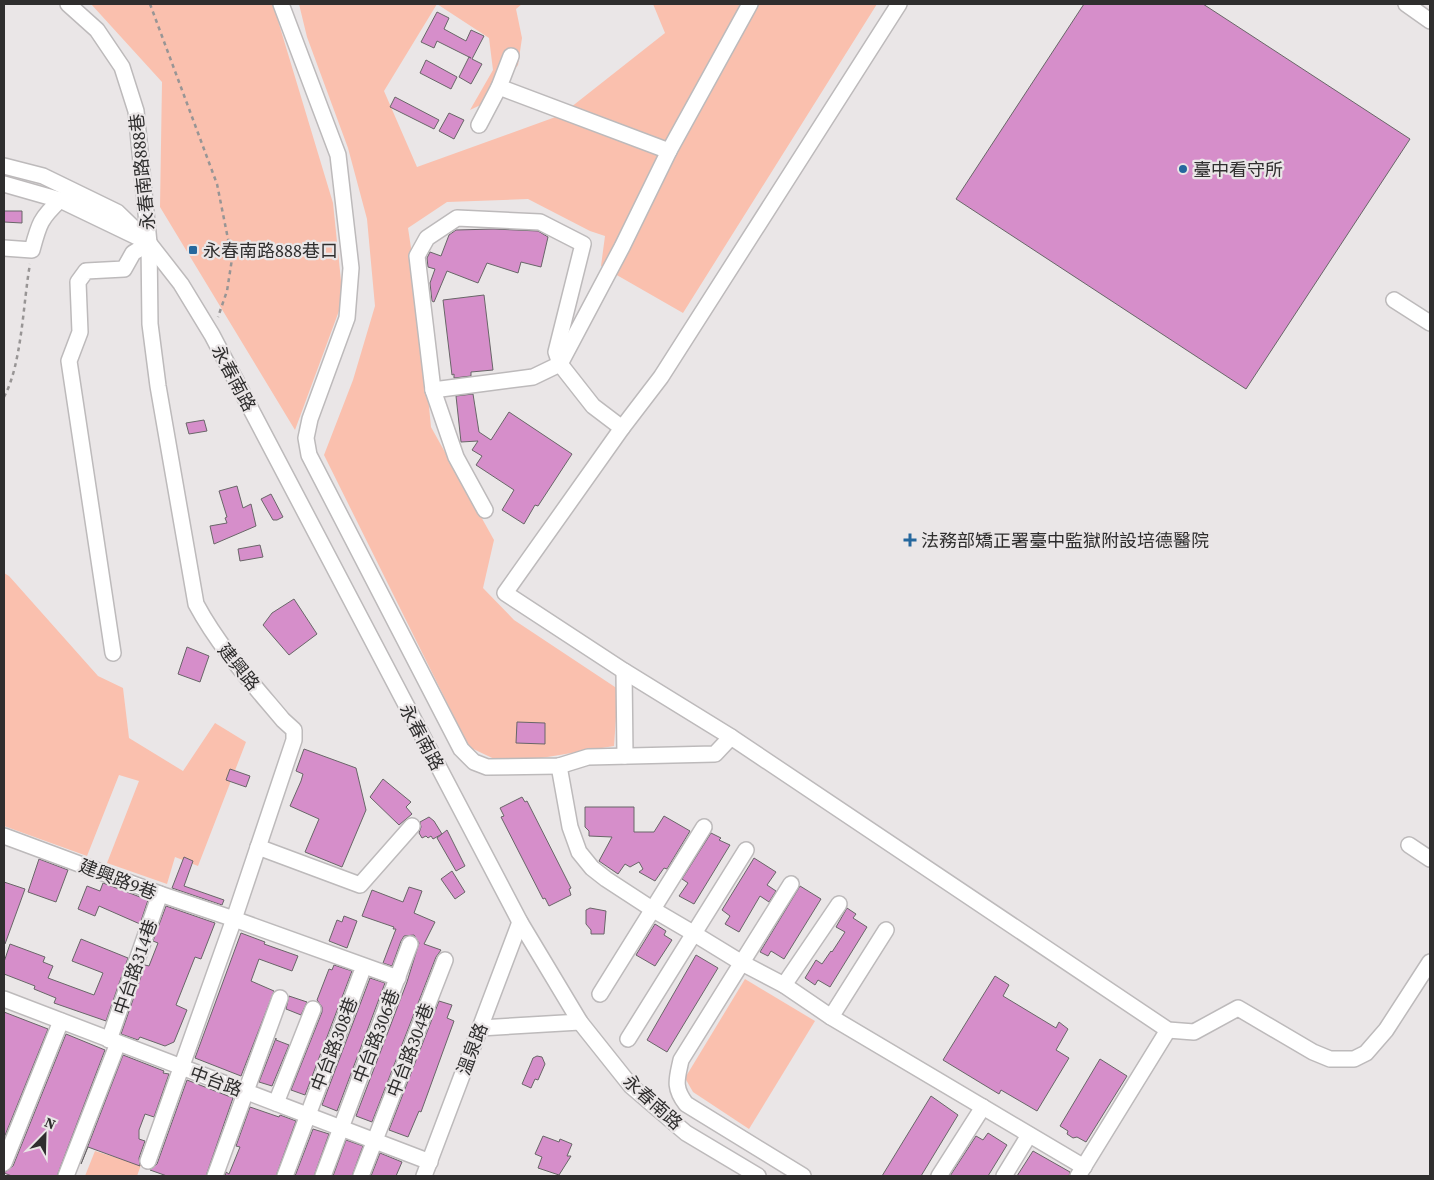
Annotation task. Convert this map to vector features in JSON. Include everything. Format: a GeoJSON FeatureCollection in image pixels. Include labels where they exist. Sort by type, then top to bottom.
{"type":"FeatureCollection","features":[{"type":"Feature","properties":{"kind":"street","name":"永春南路888巷"},"geometry":{"type":"LineString","coordinates":[[68,4],[98,30],[122,67],[139,126],[149,243]]}},
{"type":"Feature","properties":{"kind":"street"},"geometry":{"type":"LineString","coordinates":[[281,4],[338,155],[352,268],[347,318],[310,418],[306,438],[308,455],[461,749],[474,762],[487,767],[559,766],[588,757],[715,754],[731,737]]}},
{"type":"Feature","properties":{"kind":"street"},"geometry":{"type":"LineString","coordinates":[[434,390],[533,377],[560,364],[622,248],[669,151],[750,4]]}},
{"type":"Feature","properties":{"kind":"street"},"geometry":{"type":"LineString","coordinates":[[899,4],[661,377],[622,428],[505,593],[624,671],[731,737],[1168,1030],[1194,1032],[1238,1008],[1313,1052],[1330,1059],[1354,1059],[1366,1053],[1386,1030],[1430,962]]}},
{"type":"Feature","properties":{"kind":"street"},"geometry":{"type":"LineString","coordinates":[[1406,4],[1430,20]]}},
{"type":"Feature","properties":{"kind":"street"},"geometry":{"type":"LineString","coordinates":[[479,125],[499,87],[511,56]]}},
{"type":"Feature","properties":{"kind":"street"},"geometry":{"type":"LineString","coordinates":[[499,87],[669,151]]}},
{"type":"Feature","properties":{"kind":"street","name":"永春南路"},"geometry":{"type":"LineString","coordinates":[[4,166],[43,176],[117,212],[149,243],[181,284],[212,335],[520,922],[580,1022],[631,1086],[686,1132],[758,1176]]}},
{"type":"Feature","properties":{"kind":"street","name":"永春南路"},"geometry":{"type":"LineString","coordinates":[[4,184],[60,200],[149,243]]}},
{"type":"Feature","properties":{"kind":"street"},"geometry":{"type":"LineString","coordinates":[[4,248],[32,250],[39,224],[49,210],[60,200]]}},
{"type":"Feature","properties":{"kind":"street"},"geometry":{"type":"LineString","coordinates":[[485,510],[456,457],[434,390],[417,256],[427,238],[457,218],[540,222],[583,244],[556,352],[560,364],[593,406],[622,428]]}},
{"type":"Feature","properties":{"kind":"street"},"geometry":{"type":"LineString","coordinates":[[113,653],[68,360],[80,332],[78,282],[86,271],[124,268],[133,253],[149,243]]}},
{"type":"Feature","properties":{"kind":"street","name":"建興路"},"geometry":{"type":"LineString","coordinates":[[148,1161],[234,919],[294,740],[294,730],[283,720],[222,647],[196,604],[158,386],[150,324],[149,243]]}},
{"type":"Feature","properties":{"kind":"street"},"geometry":{"type":"LineString","coordinates":[[1394,300],[1430,323]]}},
{"type":"Feature","properties":{"kind":"street"},"geometry":{"type":"LineString","coordinates":[[624,671],[625,756]]}},
{"type":"Feature","properties":{"kind":"street"},"geometry":{"type":"LineString","coordinates":[[559,766],[570,827],[579,852],[592,868],[606,879],[742,963],[784,984],[831,1017],[1030,1135],[1081,1172],[1168,1030]]}},
{"type":"Feature","properties":{"kind":"street"},"geometry":{"type":"LineString","coordinates":[[258,847],[360,885],[412,826]]}},
{"type":"Feature","properties":{"kind":"street"},"geometry":{"type":"LineString","coordinates":[[600,994],[704,826]]}},
{"type":"Feature","properties":{"kind":"street","name":"建興路9巷"},"geometry":{"type":"LineString","coordinates":[[4,836],[160,894],[398,978]]}},
{"type":"Feature","properties":{"kind":"street"},"geometry":{"type":"LineString","coordinates":[[1409,845],[1430,859]]}},
{"type":"Feature","properties":{"kind":"street"},"geometry":{"type":"LineString","coordinates":[[628,1040],[693,932],[746,850]]}},
{"type":"Feature","properties":{"kind":"street"},"geometry":{"type":"LineString","coordinates":[[791,884],[681,1060],[676,1084],[680,1096],[686,1104],[803,1176]]}},
{"type":"Feature","properties":{"kind":"street","name":"中台路314巷"},"geometry":{"type":"LineString","coordinates":[[66,1176],[114,1041],[160,894]]}},
{"type":"Feature","properties":{"kind":"street"},"geometry":{"type":"LineString","coordinates":[[784,984],[839,904]]}},
{"type":"Feature","properties":{"kind":"street","name":"溫泉路"},"geometry":{"type":"LineString","coordinates":[[424,1176],[520,922]]}},
{"type":"Feature","properties":{"kind":"street"},"geometry":{"type":"LineString","coordinates":[[831,1017],[886,930]]}},
{"type":"Feature","properties":{"kind":"street","name":"中台路306巷"},"geometry":{"type":"LineString","coordinates":[[323,1176],[410,944]]}},
{"type":"Feature","properties":{"kind":"street","name":"中台路304巷"},"geometry":{"type":"LineString","coordinates":[[361,1176],[445,960]]}},
{"type":"Feature","properties":{"kind":"street","name":"中台路308巷"},"geometry":{"type":"LineString","coordinates":[[285,1176],[361,974]]}},
{"type":"Feature","properties":{"kind":"street"},"geometry":{"type":"LineString","coordinates":[[215,1176],[280,998]]}},
{"type":"Feature","properties":{"kind":"street","name":"中台路"},"geometry":{"type":"LineString","coordinates":[[4,999],[430,1162]]}},
{"type":"Feature","properties":{"kind":"street"},"geometry":{"type":"LineString","coordinates":[[276,1103],[313,1009]]}},
{"type":"Feature","properties":{"kind":"street"},"geometry":{"type":"LineString","coordinates":[[4,1163],[61,1021]]}},
{"type":"Feature","properties":{"kind":"street"},"geometry":{"type":"LineString","coordinates":[[480,1028],[580,1022]]}},
{"type":"Feature","properties":{"kind":"street"},"geometry":{"type":"LineString","coordinates":[[939,1176],[983,1107]]}},
{"type":"Feature","properties":{"kind":"street"},"geometry":{"type":"LineString","coordinates":[[1004,1176],[1030,1135]]}},
{"type":"Feature","properties":{"kind":"path"},"geometry":{"type":"LineString","coordinates":[[150,4],[217,184],[232,259],[227,291],[212,335]]}},
{"type":"Feature","properties":{"kind":"path"},"geometry":{"type":"LineString","coordinates":[[4,397],[11,385],[32,250]]}},
{"type":"Feature","properties":{"kind":"shaded area"},"geometry":{"type":"Polygon","coordinates":[[[91,4],[273,4],[333,203],[343,300],[295,430],[160,207],[162,82],[91,4]]]}},
{"type":"Feature","properties":{"kind":"shaded area"},"geometry":{"type":"Polygon","coordinates":[[[299,4],[437,4],[384,91],[417,167],[561,115],[665,33],[653,4],[877,4],[683,313],[601,266],[605,236],[590,231],[528,199],[447,202],[408,228],[418,294],[431,427],[494,540],[483,588],[514,620],[618,689],[614,746],[505,764],[469,747],[324,455],[353,380],[375,306],[367,219],[348,148],[307,37],[299,4]]]}},
{"type":"Feature","properties":{"kind":"shaded area"},"geometry":{"type":"Polygon","coordinates":[[[437,4],[522,4],[516,9],[522,38],[518,65],[491,100],[470,110],[493,70],[489,38],[437,4]]]}},
{"type":"Feature","properties":{"kind":"shaded area"},"geometry":{"type":"Polygon","coordinates":[[[4,573],[9,576],[98,676],[123,688],[129,738],[183,771],[215,723],[246,742],[198,866],[175,857],[167,884],[107,863],[139,781],[119,775],[87,856],[4,826],[4,573]]]}},
{"type":"Feature","properties":{"kind":"shaded area"},"geometry":{"type":"Polygon","coordinates":[[[745,979],[815,1021],[749,1129],[693,1092],[685,1078],[745,979]]]}},
{"type":"Feature","properties":{"kind":"shaded area"},"geometry":{"type":"Polygon","coordinates":[[[95,1151],[141,1165],[137,1176],[85,1176],[95,1151]]]}},
{"type":"Feature","properties":{"kind":"building","name":"臺中看守所"},"geometry":{"type":"Polygon","coordinates":[[[1084,4],[1203,4],[1410,139],[1246,389],[956,199],[1084,4]]]}},
{"type":"Feature","properties":{"kind":"building"},"geometry":{"type":"Polygon","coordinates":[[[437,12],[449,18],[444,29],[466,41],[471,30],[484,36],[472,59],[482,64],[471,84],[459,77],[469,57],[437,41],[434,48],[421,42],[437,12]]]}},
{"type":"Feature","properties":{"kind":"building"},"geometry":{"type":"Polygon","coordinates":[[[426,60],[457,77],[451,89],[420,73],[426,60]]]}},
{"type":"Feature","properties":{"kind":"building"},"geometry":{"type":"Polygon","coordinates":[[[395,97],[439,120],[434,129],[390,107],[395,97]]]}},
{"type":"Feature","properties":{"kind":"building"},"geometry":{"type":"Polygon","coordinates":[[[449,113],[464,120],[454,139],[439,131],[449,113]]]}},
{"type":"Feature","properties":{"kind":"building"},"geometry":{"type":"Polygon","coordinates":[[[4,211],[22,211],[22,223],[4,222],[4,211]]]}},
{"type":"Feature","properties":{"kind":"building"},"geometry":{"type":"Polygon","coordinates":[[[456,230],[538,231],[548,237],[541,267],[521,262],[518,273],[487,263],[478,283],[447,271],[434,302],[432,301],[430,283],[435,269],[428,267],[427,258],[430,252],[441,256],[449,235],[456,230]]]}},
{"type":"Feature","properties":{"kind":"building"},"geometry":{"type":"Polygon","coordinates":[[[484,295],[493,370],[471,372],[471,376],[454,378],[454,374],[452,375],[443,300],[484,295]]]}},
{"type":"Feature","properties":{"kind":"building"},"geometry":{"type":"Polygon","coordinates":[[[473,394],[479,432],[491,440],[509,412],[572,454],[538,506],[535,505],[524,524],[502,510],[514,490],[476,465],[482,456],[472,450],[478,441],[461,442],[456,396],[473,394]]]}},
{"type":"Feature","properties":{"kind":"building"},"geometry":{"type":"Polygon","coordinates":[[[204,420],[207,431],[189,434],[186,423],[204,420]]]}},
{"type":"Feature","properties":{"kind":"building"},"geometry":{"type":"Polygon","coordinates":[[[237,486],[243,508],[251,504],[256,526],[214,544],[210,526],[227,523],[219,491],[237,486]]]}},
{"type":"Feature","properties":{"kind":"building"},"geometry":{"type":"Polygon","coordinates":[[[271,494],[283,517],[277,520],[273,520],[261,499],[271,494]]]}},
{"type":"Feature","properties":{"kind":"building"},"geometry":{"type":"Polygon","coordinates":[[[260,545],[263,557],[240,561],[238,549],[260,545]]]}},
{"type":"Feature","properties":{"kind":"building"},"geometry":{"type":"Polygon","coordinates":[[[294,599],[317,634],[289,655],[263,625],[272,613],[294,599]]]}},
{"type":"Feature","properties":{"kind":"building"},"geometry":{"type":"Polygon","coordinates":[[[187,647],[209,656],[200,682],[178,674],[187,647]]]}},
{"type":"Feature","properties":{"kind":"building"},"geometry":{"type":"Polygon","coordinates":[[[517,722],[545,723],[545,744],[516,743],[517,722]]]}},
{"type":"Feature","properties":{"kind":"building"},"geometry":{"type":"Polygon","coordinates":[[[304,749],[356,768],[366,810],[342,867],[305,852],[319,819],[290,806],[303,774],[296,771],[304,749]]]}},
{"type":"Feature","properties":{"kind":"building"},"geometry":{"type":"Polygon","coordinates":[[[230,769],[250,776],[246,787],[226,780],[230,769]]]}},
{"type":"Feature","properties":{"kind":"building"},"geometry":{"type":"Polygon","coordinates":[[[383,779],[411,802],[406,807],[412,814],[399,825],[370,797],[383,779]]]}},
{"type":"Feature","properties":{"kind":"building"},"geometry":{"type":"Polygon","coordinates":[[[522,797],[525,802],[527,801],[571,888],[569,889],[571,895],[549,906],[545,898],[543,899],[501,817],[504,816],[500,808],[522,797]]]}},
{"type":"Feature","properties":{"kind":"building"},"geometry":{"type":"Polygon","coordinates":[[[585,807],[634,807],[634,832],[654,832],[664,816],[690,831],[667,869],[664,868],[655,881],[639,872],[643,869],[639,862],[630,867],[625,864],[618,874],[599,861],[612,837],[589,836],[589,831],[585,827],[585,807]]]}},
{"type":"Feature","properties":{"kind":"building"},"geometry":{"type":"Polygon","coordinates":[[[429,817],[434,821],[442,834],[433,839],[431,836],[422,838],[419,833],[420,822],[429,817]]]}},
{"type":"Feature","properties":{"kind":"building"},"geometry":{"type":"Polygon","coordinates":[[[447,830],[465,866],[456,871],[437,838],[447,830]]]}},
{"type":"Feature","properties":{"kind":"building"},"geometry":{"type":"Polygon","coordinates":[[[711,833],[721,838],[719,840],[730,845],[694,904],[679,896],[688,883],[682,879],[711,833]]]}},
{"type":"Feature","properties":{"kind":"building"},"geometry":{"type":"Polygon","coordinates":[[[184,857],[193,861],[184,886],[224,900],[222,905],[172,888],[184,857]]]}},
{"type":"Feature","properties":{"kind":"building"},"geometry":{"type":"Polygon","coordinates":[[[754,858],[776,872],[767,885],[776,891],[769,902],[760,896],[739,932],[725,924],[730,916],[722,910],[754,858]]]}},
{"type":"Feature","properties":{"kind":"building"},"geometry":{"type":"Polygon","coordinates":[[[39,859],[68,870],[56,902],[28,892],[39,859]]]}},
{"type":"Feature","properties":{"kind":"building"},"geometry":{"type":"Polygon","coordinates":[[[452,871],[465,892],[455,899],[441,879],[452,871]]]}},
{"type":"Feature","properties":{"kind":"building"},"geometry":{"type":"Polygon","coordinates":[[[4,882],[25,889],[5,944],[4,944],[4,882]]]}},
{"type":"Feature","properties":{"kind":"building"},"geometry":{"type":"Polygon","coordinates":[[[103,883],[148,900],[140,924],[99,906],[95,916],[78,909],[87,886],[100,891],[103,883]]]}},
{"type":"Feature","properties":{"kind":"building"},"geometry":{"type":"Polygon","coordinates":[[[800,886],[821,899],[784,959],[771,951],[768,956],[760,952],[800,886]]]}},
{"type":"Feature","properties":{"kind":"building"},"geometry":{"type":"Polygon","coordinates":[[[409,887],[422,891],[414,913],[435,922],[424,944],[441,950],[436,957],[372,1122],[356,1116],[407,982],[419,943],[414,935],[404,936],[392,966],[383,963],[396,929],[362,916],[372,890],[403,902],[409,887]]]}},
{"type":"Feature","properties":{"kind":"building"},"geometry":{"type":"Polygon","coordinates":[[[166,906],[215,923],[201,959],[195,957],[176,1005],[187,1010],[174,1042],[165,1046],[140,1037],[138,1040],[121,1034],[145,965],[149,966],[158,943],[153,941],[166,906]]]}},
{"type":"Feature","properties":{"kind":"building"},"geometry":{"type":"Polygon","coordinates":[[[590,908],[606,911],[604,934],[591,934],[591,930],[586,924],[586,910],[590,908]]]}},
{"type":"Feature","properties":{"kind":"building"},"geometry":{"type":"Polygon","coordinates":[[[847,908],[856,914],[853,918],[867,927],[830,987],[818,980],[815,985],[805,978],[816,960],[822,964],[845,932],[836,927],[847,908]]]}},
{"type":"Feature","properties":{"kind":"building"},"geometry":{"type":"Polygon","coordinates":[[[344,916],[357,921],[347,948],[329,941],[337,920],[342,922],[344,916]]]}},
{"type":"Feature","properties":{"kind":"building"},"geometry":{"type":"Polygon","coordinates":[[[655,924],[666,931],[664,935],[672,940],[655,966],[636,955],[655,924]]]}},
{"type":"Feature","properties":{"kind":"building"},"geometry":{"type":"Polygon","coordinates":[[[241,933],[265,942],[264,944],[298,956],[292,971],[259,959],[251,981],[274,991],[241,1076],[195,1058],[241,933]]]}},
{"type":"Feature","properties":{"kind":"building"},"geometry":{"type":"Polygon","coordinates":[[[81,939],[128,958],[106,1021],[54,1003],[56,998],[34,989],[35,986],[4,974],[4,962],[10,944],[45,957],[43,962],[53,966],[48,978],[94,995],[103,973],[72,961],[81,939]]]}},
{"type":"Feature","properties":{"kind":"building"},"geometry":{"type":"Polygon","coordinates":[[[696,955],[718,968],[667,1052],[647,1040],[696,955]]]}},
{"type":"Feature","properties":{"kind":"building"},"geometry":{"type":"Polygon","coordinates":[[[334,965],[352,971],[305,1095],[291,1090],[322,1012],[322,1007],[317,1000],[329,969],[332,970],[334,965]]]}},
{"type":"Feature","properties":{"kind":"building"},"geometry":{"type":"Polygon","coordinates":[[[995,976],[1009,985],[1003,996],[1056,1028],[1059,1022],[1068,1029],[1056,1050],[1069,1058],[1037,1111],[1001,1090],[999,1094],[943,1060],[995,976]]]}},
{"type":"Feature","properties":{"kind":"building"},"geometry":{"type":"Polygon","coordinates":[[[370,978],[385,983],[337,1111],[322,1105],[370,978]]]}},
{"type":"Feature","properties":{"kind":"building"},"geometry":{"type":"Polygon","coordinates":[[[289,996],[307,1002],[301,1015],[286,1009],[289,996]]]}},
{"type":"Feature","properties":{"kind":"building"},"geometry":{"type":"Polygon","coordinates":[[[439,1001],[452,1005],[447,1018],[454,1021],[421,1112],[419,1111],[408,1137],[389,1130],[439,1001]]]}},
{"type":"Feature","properties":{"kind":"building"},"geometry":{"type":"Polygon","coordinates":[[[4,1012],[48,1029],[4,1138],[4,1012]]]}},
{"type":"Feature","properties":{"kind":"building"},"geometry":{"type":"Polygon","coordinates":[[[66,1034],[105,1050],[57,1176],[12,1176],[4,1173],[13,1166],[66,1034]]]}},
{"type":"Feature","properties":{"kind":"building"},"geometry":{"type":"Polygon","coordinates":[[[276,1038],[276,1040],[289,1045],[272,1086],[259,1082],[276,1038]]]}},
{"type":"Feature","properties":{"kind":"building"},"geometry":{"type":"Polygon","coordinates":[[[123,1055],[169,1074],[154,1117],[145,1114],[139,1130],[139,1139],[145,1141],[139,1158],[140,1166],[88,1147],[81,1164],[123,1055]]]}},
{"type":"Feature","properties":{"kind":"building"},"geometry":{"type":"Polygon","coordinates":[[[537,1056],[542,1057],[545,1064],[538,1080],[535,1079],[531,1088],[522,1084],[533,1058],[537,1056]]]}},
{"type":"Feature","properties":{"kind":"building"},"geometry":{"type":"Polygon","coordinates":[[[1100,1059],[1127,1076],[1086,1142],[1077,1137],[1073,1138],[1067,1134],[1068,1131],[1060,1126],[1100,1059]]]}},
{"type":"Feature","properties":{"kind":"building"},"geometry":{"type":"Polygon","coordinates":[[[187,1080],[233,1098],[206,1176],[167,1176],[150,1170],[157,1164],[187,1080]]]}},
{"type":"Feature","properties":{"kind":"building"},"geometry":{"type":"Polygon","coordinates":[[[931,1096],[958,1115],[921,1176],[882,1176],[931,1096]]]}},
{"type":"Feature","properties":{"kind":"building"},"geometry":{"type":"Polygon","coordinates":[[[250,1107],[296,1121],[276,1176],[225,1176],[226,1172],[229,1174],[240,1147],[236,1146],[250,1107]]]}},
{"type":"Feature","properties":{"kind":"building"},"geometry":{"type":"Polygon","coordinates":[[[313,1129],[329,1134],[314,1176],[295,1176],[313,1129]]]}},
{"type":"Feature","properties":{"kind":"building"},"geometry":{"type":"Polygon","coordinates":[[[988,1133],[1007,1145],[988,1176],[950,1176],[976,1136],[983,1140],[988,1133]]]}},
{"type":"Feature","properties":{"kind":"building"},"geometry":{"type":"Polygon","coordinates":[[[543,1136],[559,1142],[560,1139],[572,1144],[567,1156],[571,1156],[559,1175],[538,1168],[542,1157],[535,1154],[543,1136]]]}},
{"type":"Feature","properties":{"kind":"building"},"geometry":{"type":"Polygon","coordinates":[[[346,1140],[363,1146],[352,1176],[333,1176],[346,1140]]]}},
{"type":"Feature","properties":{"kind":"building"},"geometry":{"type":"Polygon","coordinates":[[[1033,1151],[1070,1172],[1069,1176],[1017,1176],[1033,1151]]]}},
{"type":"Feature","properties":{"kind":"building"},"geometry":{"type":"Polygon","coordinates":[[[380,1153],[402,1162],[396,1176],[371,1176],[380,1153]]]}},
{"type":"Feature","properties":{"kind":"place","name":"臺中看守所"},"geometry":{"type":"Point","coordinates":[1183,169]}},
{"type":"Feature","properties":{"kind":"place","name":"永春南路888巷口"},"geometry":{"type":"Point","coordinates":[193,250]}},
{"type":"Feature","properties":{"kind":"place","name":"法務部矯正署臺中監獄附設培德醫院"},"geometry":{"type":"Point","coordinates":[910,540]}}]}
